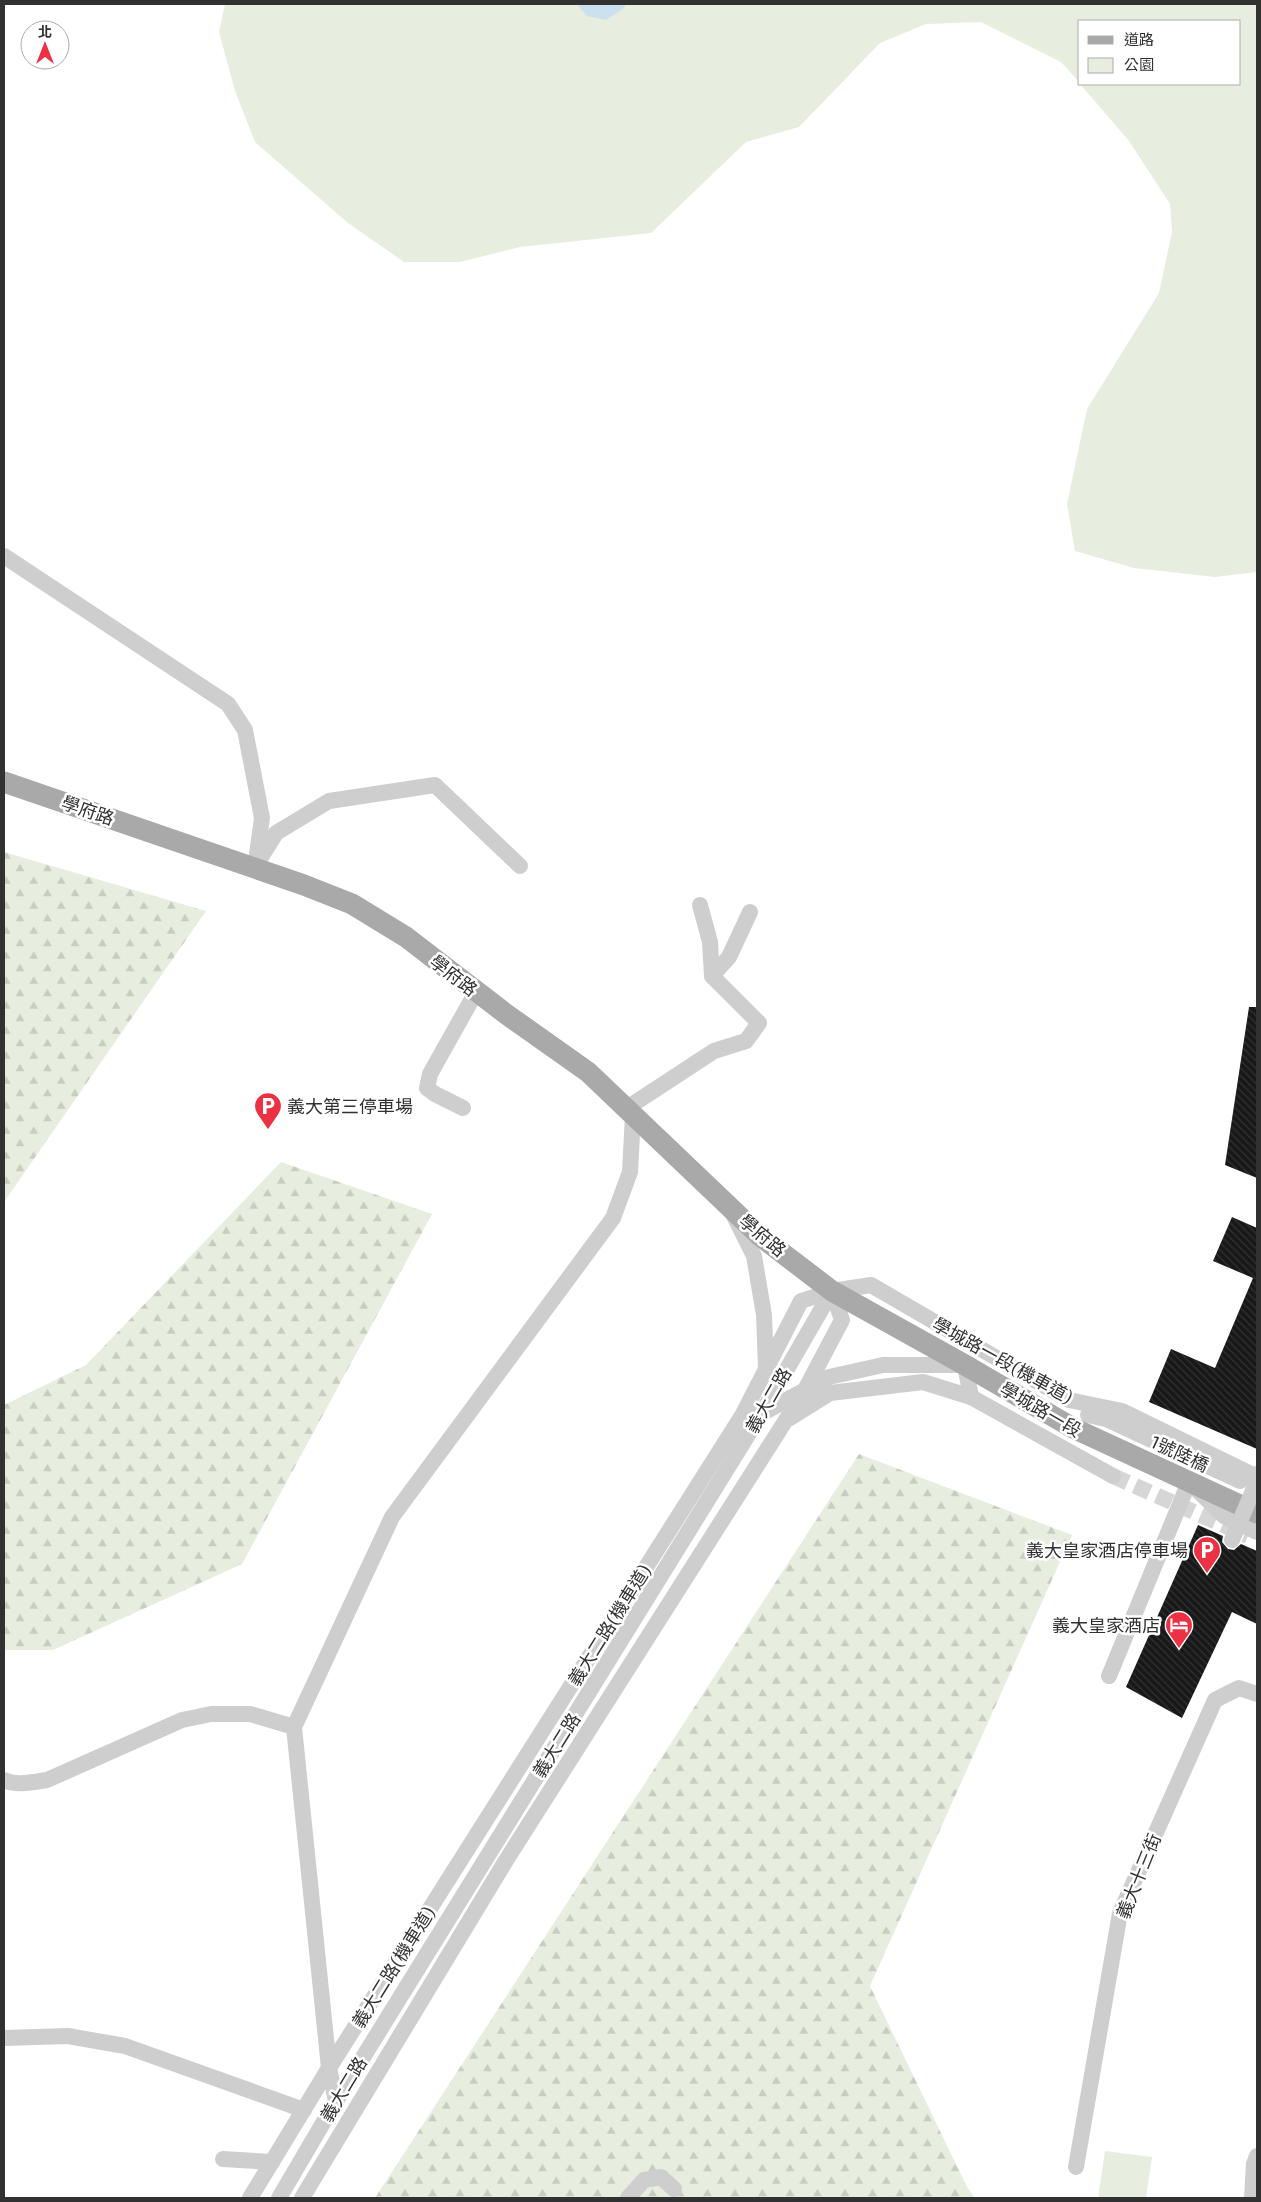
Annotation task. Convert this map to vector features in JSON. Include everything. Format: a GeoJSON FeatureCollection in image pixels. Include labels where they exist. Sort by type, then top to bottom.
{"type":"FeatureCollection","features":[{"type":"Feature","properties":{"kind":"main road","name":"學府路"},"geometry":{"type":"LineString","coordinates":[[4,782],[254,868],[352,904],[406,937],[476,992],[588,1072],[760,1236],[832,1291]]}},
{"type":"Feature","properties":{"kind":"main road","name":"學城路一段"},"geometry":{"type":"LineString","coordinates":[[832,1291],[1073,1428],[1257,1514]]}},
{"type":"Feature","properties":{"kind":"street"},"geometry":{"type":"LineString","coordinates":[[4,556],[228,704],[245,730],[262,818],[254,868]]}},
{"type":"Feature","properties":{"kind":"street"},"geometry":{"type":"LineString","coordinates":[[254,868],[276,833],[329,801],[435,785],[520,866]]}},
{"type":"Feature","properties":{"kind":"street"},"geometry":{"type":"LineString","coordinates":[[336,2101],[329,2068],[294,1727],[392,1517],[613,1218],[630,1172],[630,1112],[714,1052],[746,1041],[759,1023],[712,976],[710,942],[700,905]]}},
{"type":"Feature","properties":{"kind":"street"},"geometry":{"type":"LineString","coordinates":[[712,976],[729,957],[750,912]]}},
{"type":"Feature","properties":{"kind":"street"},"geometry":{"type":"LineString","coordinates":[[463,1108],[427,1088],[430,1074],[476,992]]}},
{"type":"Feature","properties":{"kind":"street"},"geometry":{"type":"LineString","coordinates":[[730,1207],[754,1256],[764,1315],[766,1369],[761,1414]]}},
{"type":"Feature","properties":{"kind":"street","name":"學城路一段(機車道)"},"geometry":{"type":"LineString","coordinates":[[832,1291],[871,1285],[1069,1400],[1122,1411],[1256,1480]]}},
{"type":"Feature","properties":{"kind":"street"},"geometry":{"type":"LineString","coordinates":[[302,2198],[505,1862],[805,1390],[842,1320],[832,1291]]}},
{"type":"Feature","properties":{"kind":"street","name":"義大二路(機車道)"},"geometry":{"type":"LineString","coordinates":[[250,2198],[329,2068],[743,1414],[801,1301],[832,1291]]}},
{"type":"Feature","properties":{"kind":"street","name":"義大二路"},"geometry":{"type":"LineString","coordinates":[[279,2198],[336,2101],[761,1414],[832,1291]]}},
{"type":"Feature","properties":{"kind":"street"},"geometry":{"type":"LineString","coordinates":[[761,1414],[829,1377],[883,1365],[965,1365]]}},
{"type":"Feature","properties":{"kind":"street","name":"學城路一段(機車道)"},"geometry":{"type":"LineString","coordinates":[[965,1365],[971,1397]]}},
{"type":"Feature","properties":{"kind":"street"},"geometry":{"type":"LineString","coordinates":[[784,1421],[830,1393],[923,1382],[971,1397],[1113,1476]]}},
{"type":"Feature","properties":{"kind":"street","name":"1號陸橋"},"geometry":{"type":"LineString","coordinates":[[1030,1403],[1106,1418],[1256,1480]]}},
{"type":"Feature","properties":{"kind":"street"},"geometry":{"type":"LineString","coordinates":[[1232,1540],[1256,1480]]}},
{"type":"Feature","properties":{"kind":"street"},"geometry":{"type":"LineString","coordinates":[[1109,1676],[1189,1482],[1224,1516],[1257,1532]]}},
{"type":"Feature","properties":{"kind":"street","name":"義大十三街"},"geometry":{"type":"LineString","coordinates":[[1076,2167],[1120,1912],[1215,1700],[1240,1688],[1257,1694]]}},
{"type":"Feature","properties":{"kind":"street"},"geometry":{"type":"LineString","coordinates":[[4,1780],[8,1782],[30,1782],[47,1780],[182,1720],[211,1714],[250,1714],[294,1727]]}},
{"type":"Feature","properties":{"kind":"street"},"geometry":{"type":"LineString","coordinates":[[4,2038],[68,2036],[125,2046],[304,2110]]}},
{"type":"Feature","properties":{"kind":"street"},"geometry":{"type":"LineString","coordinates":[[1252,2198],[1254,2164],[1257,2156]]}},
{"type":"Feature","properties":{"kind":"street"},"geometry":{"type":"LineString","coordinates":[[223,2159],[272,2162]]}},
{"type":"Feature","properties":{"kind":"street"},"geometry":{"type":"LineString","coordinates":[[628,2198],[644,2180],[661,2177],[674,2189]]}},
{"type":"Feature","properties":{"kind":"green space"},"geometry":{"type":"Polygon","coordinates":[[[225,4],[1257,4],[1257,572],[1215,577],[1134,568],[1075,551],[1067,504],[1087,409],[1159,293],[1172,232],[1170,204],[1129,141],[1081,85],[1241,85],[1241,20],[1078,20],[1078,81],[1061,62],[981,22],[926,24],[880,43],[799,127],[746,142],[651,233],[520,247],[460,262],[404,262],[348,223],[255,142],[235,91],[219,32],[225,4]]]}},
{"type":"Feature","properties":{"kind":"green space"},"geometry":{"type":"Polygon","coordinates":[[[4,852],[206,911],[4,1202],[4,852]]]}},
{"type":"Feature","properties":{"kind":"green space"},"geometry":{"type":"Polygon","coordinates":[[[281,1162],[432,1214],[242,1564],[53,1650],[4,1650],[4,1405],[86,1365],[281,1162]]]}},
{"type":"Feature","properties":{"kind":"green space"},"geometry":{"type":"Polygon","coordinates":[[[859,1454],[1072,1535],[870,1986],[967,2187],[975,2198],[375,2198],[859,1454]]]}},
{"type":"Feature","properties":{"kind":"green space"},"geometry":{"type":"Polygon","coordinates":[[[1105,2151],[1152,2157],[1146,2198],[1098,2198],[1105,2151]]]}},
{"type":"Feature","properties":{"kind":"water"},"geometry":{"type":"Polygon","coordinates":[[[577,4],[626,4],[624,8],[606,20],[587,16],[577,4]]]}},
{"type":"Feature","properties":{"kind":"building"},"geometry":{"type":"Polygon","coordinates":[[[1249,1007],[1257,1007],[1257,1178],[1225,1165],[1249,1007]]]}},
{"type":"Feature","properties":{"kind":"building"},"geometry":{"type":"Polygon","coordinates":[[[1232,1217],[1257,1228],[1257,1449],[1149,1402],[1171,1349],[1215,1368],[1253,1278],[1213,1261],[1232,1217]]]}},
{"type":"Feature","properties":{"kind":"building","name":"義大皇家酒店"},"geometry":{"type":"Polygon","coordinates":[[[1198,1525],[1223,1536],[1222,1542],[1228,1549],[1234,1550],[1241,1544],[1257,1551],[1257,1624],[1232,1612],[1182,1718],[1126,1687],[1198,1525]]]}},
{"type":"Feature","properties":{"kind":"tunnel"},"geometry":{"type":"LineString","coordinates":[[1113,1476],[1248,1536]]}},
{"type":"Feature","properties":{"kind":"place","name":"義大第三停車場"},"geometry":{"type":"Point","coordinates":[268,1130]}},
{"type":"Feature","properties":{"kind":"place","name":"義大皇家酒店停車場"},"geometry":{"type":"Point","coordinates":[1207,1574]}},
{"type":"Feature","properties":{"kind":"place","name":"義大皇家酒店"},"geometry":{"type":"Point","coordinates":[1179,1649]}}]}
